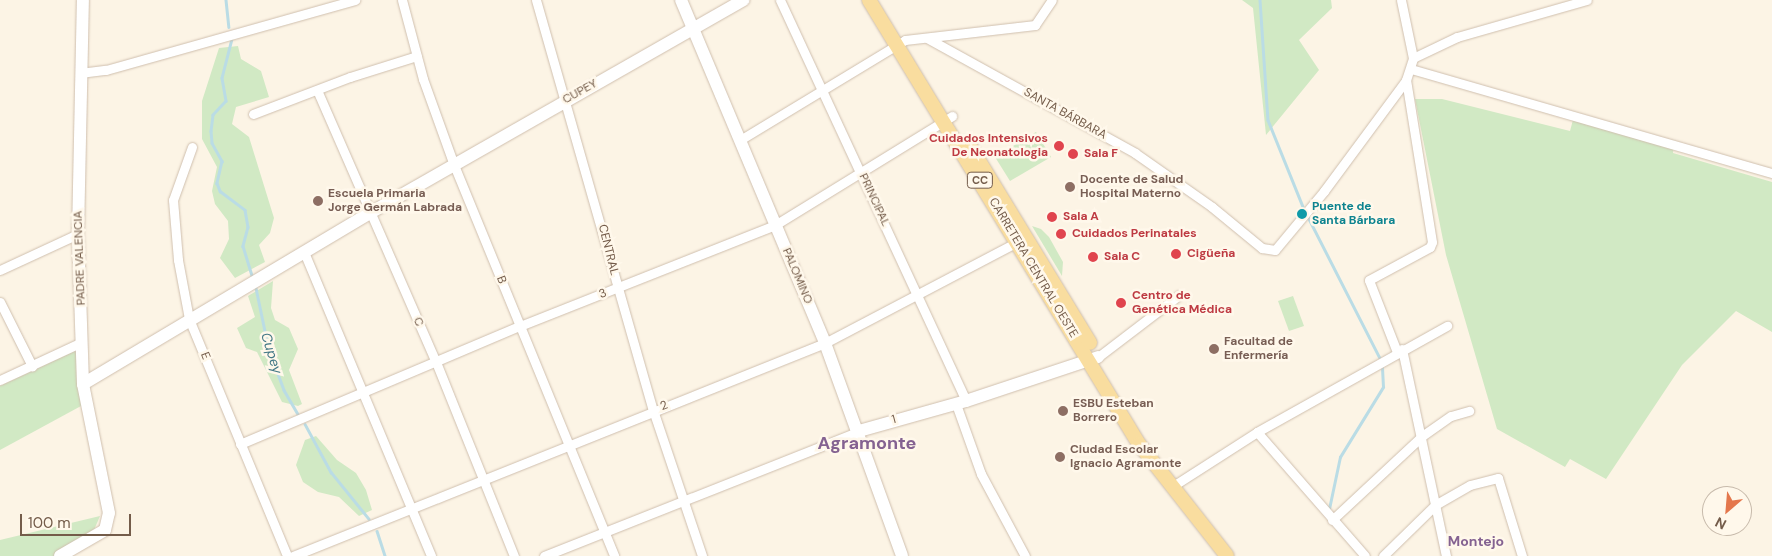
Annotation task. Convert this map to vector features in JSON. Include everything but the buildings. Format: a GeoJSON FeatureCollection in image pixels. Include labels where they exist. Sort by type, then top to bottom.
{"type":"FeatureCollection","features":[{"type":"Feature","properties":{"kind":"main road","name":"CARRETERA CENTRAL OESTE"},"geometry":{"type":"LineString","coordinates":[[870,0],[900,42],[1172,484],[1228,556]]}},
{"type":"Feature","properties":{"kind":"main road","name":"CARRETERA CENTRAL OESTE"},"geometry":{"type":"LineString","coordinates":[[880,0],[900,42]]}},
{"type":"Feature","properties":{"kind":"street","name":"PADRE VALENCIA"},"geometry":{"type":"LineString","coordinates":[[60,556],[105,530],[109,513],[83,384],[78,234],[80,73],[84,0]]}},
{"type":"Feature","properties":{"kind":"street"},"geometry":{"type":"LineString","coordinates":[[320,0],[322,10]]}},
{"type":"Feature","properties":{"kind":"street"},"geometry":{"type":"LineString","coordinates":[[80,73],[106,70],[355,0]]}},
{"type":"Feature","properties":{"kind":"street","name":"B"},"geometry":{"type":"LineString","coordinates":[[402,0],[417,56],[454,165],[614,556]]}},
{"type":"Feature","properties":{"kind":"street","name":"CENTRAL"},"geometry":{"type":"LineString","coordinates":[[536,0],[653,410],[702,556]]}},
{"type":"Feature","properties":{"kind":"street","name":"PALOMINO"},"geometry":{"type":"LineString","coordinates":[[681,0],[825,343],[859,431],[902,556]]}},
{"type":"Feature","properties":{"kind":"street","name":"CUPEY"},"geometry":{"type":"LineString","coordinates":[[83,384],[370,213],[743,0]]}},
{"type":"Feature","properties":{"kind":"street","name":"PRINCIPAL"},"geometry":{"type":"LineString","coordinates":[[780,0],[918,295],[961,402],[981,474],[1025,556]]}},
{"type":"Feature","properties":{"kind":"street"},"geometry":{"type":"LineString","coordinates":[[740,140],[900,42],[1035,25],[1052,0]]}},
{"type":"Feature","properties":{"kind":"street"},"geometry":{"type":"LineString","coordinates":[[1401,0],[1413,58],[1457,37],[1588,0]]}},
{"type":"Feature","properties":{"kind":"street","name":"SANTA BÁRBARA"},"geometry":{"type":"LineString","coordinates":[[927,38],[1134,153],[1212,207],[1262,248],[1275,250],[1302,218],[1406,80],[1413,58]]}},
{"type":"Feature","properties":{"kind":"street"},"geometry":{"type":"LineString","coordinates":[[253,114],[417,56]]}},
{"type":"Feature","properties":{"kind":"street"},"geometry":{"type":"LineString","coordinates":[[1410,69],[1772,174]]}},
{"type":"Feature","properties":{"kind":"street"},"geometry":{"type":"LineString","coordinates":[[1406,80],[1430,247],[1370,280],[1399,351],[1422,436],[1446,556]]}},
{"type":"Feature","properties":{"kind":"street","name":"C"},"geometry":{"type":"LineString","coordinates":[[317,90],[436,362],[514,556]]}},
{"type":"Feature","properties":{"kind":"street","name":"3"},"geometry":{"type":"LineString","coordinates":[[240,444],[365,393],[520,326],[617,289],[775,224],[948,119]]}},
{"type":"Feature","properties":{"kind":"street","name":"E"},"geometry":{"type":"LineString","coordinates":[[192,147],[173,200],[178,260],[190,319],[240,444],[288,556]]}},
{"type":"Feature","properties":{"kind":"street"},"geometry":{"type":"LineString","coordinates":[[0,270],[78,234]]}},
{"type":"Feature","properties":{"kind":"street","name":"2"},"geometry":{"type":"LineString","coordinates":[[293,556],[653,410],[825,343],[1021,239]]}},
{"type":"Feature","properties":{"kind":"street"},"geometry":{"type":"LineString","coordinates":[[304,252],[365,393],[431,556]]}},
{"type":"Feature","properties":{"kind":"street","name":"1"},"geometry":{"type":"LineString","coordinates":[[544,556],[859,431],[961,402],[1094,358],[1179,295]]}},
{"type":"Feature","properties":{"kind":"street"},"geometry":{"type":"LineString","coordinates":[[0,302],[32,366]]}},
{"type":"Feature","properties":{"kind":"street"},"geometry":{"type":"LineString","coordinates":[[1172,484],[1257,432],[1399,351],[1447,326]]}},
{"type":"Feature","properties":{"kind":"street"},"geometry":{"type":"LineString","coordinates":[[0,380],[82,342]]}},
{"type":"Feature","properties":{"kind":"street"},"geometry":{"type":"LineString","coordinates":[[83,358],[90,370],[102,372]]}},
{"type":"Feature","properties":{"kind":"street"},"geometry":{"type":"LineString","coordinates":[[1332,520],[1422,436],[1451,416],[1469,411]]}},
{"type":"Feature","properties":{"kind":"street"},"geometry":{"type":"LineString","coordinates":[[1257,432],[1365,556]]}},
{"type":"Feature","properties":{"kind":"street"},"geometry":{"type":"LineString","coordinates":[[1383,556],[1435,505],[1470,484],[1498,478],[1522,556]]}},
{"type":"Feature","properties":{"kind":"green space"},"geometry":{"type":"Polygon","coordinates":[[[1242,0],[1331,0],[1332,8],[1299,40],[1319,70],[1266,135],[1253,8],[1242,0]]]}},
{"type":"Feature","properties":{"kind":"green space"},"geometry":{"type":"Polygon","coordinates":[[[238,46],[241,59],[261,71],[269,97],[236,107],[232,124],[249,137],[274,218],[270,233],[259,245],[265,262],[235,278],[220,258],[229,239],[228,221],[215,204],[212,191],[217,167],[202,139],[202,101],[219,48],[238,46]]]}},
{"type":"Feature","properties":{"kind":"green space"},"geometry":{"type":"Polygon","coordinates":[[[1415,99],[1442,99],[1570,131],[1574,116],[1674,142],[1673,153],[1772,182],[1772,332],[1736,311],[1682,365],[1606,479],[1570,459],[1565,467],[1497,429],[1446,255],[1415,99]]]}},
{"type":"Feature","properties":{"kind":"green space"},"geometry":{"type":"Polygon","coordinates":[[[1036,132],[1051,157],[1010,181],[995,157],[1036,132]]]}},
{"type":"Feature","properties":{"kind":"green space"},"geometry":{"type":"Polygon","coordinates":[[[1032,226],[1041,229],[1049,237],[1063,262],[1062,276],[1032,226]]]}},
{"type":"Feature","properties":{"kind":"green space"},"geometry":{"type":"Polygon","coordinates":[[[273,281],[271,308],[275,320],[289,328],[298,349],[289,370],[302,404],[298,406],[282,402],[257,352],[246,348],[237,328],[255,317],[248,296],[273,281]]]}},
{"type":"Feature","properties":{"kind":"green space"},"geometry":{"type":"Polygon","coordinates":[[[1293,296],[1304,326],[1289,331],[1278,301],[1293,296]]]}},
{"type":"Feature","properties":{"kind":"green space"},"geometry":{"type":"Polygon","coordinates":[[[77,350],[81,406],[0,450],[0,386],[77,350]]]}},
{"type":"Feature","properties":{"kind":"green space"},"geometry":{"type":"Polygon","coordinates":[[[316,436],[337,460],[356,473],[366,490],[372,510],[359,516],[339,497],[318,492],[303,482],[296,465],[305,440],[316,436]]]}},
{"type":"Feature","properties":{"kind":"green space"},"geometry":{"type":"Polygon","coordinates":[[[100,516],[94,530],[63,556],[0,556],[0,540],[100,516]]]}},
{"type":"Feature","properties":{"kind":"waterway","name":"Cupey"},"geometry":{"type":"LineString","coordinates":[[226,0],[229,27]]}},
{"type":"Feature","properties":{"kind":"waterway"},"geometry":{"type":"LineString","coordinates":[[1260,0],[1268,120],[1304,209],[1380,358]]}},
{"type":"Feature","properties":{"kind":"waterway","name":"Cupey"},"geometry":{"type":"LineString","coordinates":[[232,39],[222,78],[226,101],[213,115],[212,143],[222,161],[217,183],[220,191],[245,210],[248,227],[243,246],[252,276]]}},
{"type":"Feature","properties":{"kind":"waterway","name":"Cupey"},"geometry":{"type":"LineString","coordinates":[[256,288],[269,350],[284,390],[298,414]]}},
{"type":"Feature","properties":{"kind":"waterway"},"geometry":{"type":"LineString","coordinates":[[1329,509],[1340,457],[1383,387],[1382,365]]}},
{"type":"Feature","properties":{"kind":"waterway","name":"Cupey"},"geometry":{"type":"LineString","coordinates":[[305,424],[331,472],[369,519]]}},
{"type":"Feature","properties":{"kind":"waterway","name":"Cupey"},"geometry":{"type":"LineString","coordinates":[[377,531],[385,556]]}},
{"type":"Feature","properties":{"kind":"place","name":"Cuidados Intensivos De Neonatologia"},"geometry":{"type":"Point","coordinates":[1059,146]}},
{"type":"Feature","properties":{"kind":"place","name":"Sala F"},"geometry":{"type":"Point","coordinates":[1073,154]}},
{"type":"Feature","properties":{"kind":"place","name":"Docente de Salud Hospital Materno"},"geometry":{"type":"Point","coordinates":[1070,187]}},
{"type":"Feature","properties":{"kind":"place","name":"Escuela Primaria Jorge Germán Labrada"},"geometry":{"type":"Point","coordinates":[318,201]}},
{"type":"Feature","properties":{"kind":"place","name":"Puente de Santa Bárbara"},"geometry":{"type":"Point","coordinates":[1302,214]}},
{"type":"Feature","properties":{"kind":"place","name":"Sala A"},"geometry":{"type":"Point","coordinates":[1052,217]}},
{"type":"Feature","properties":{"kind":"place","name":"Cuidados Perinatales"},"geometry":{"type":"Point","coordinates":[1061,234]}},
{"type":"Feature","properties":{"kind":"place","name":"Cigüeña"},"geometry":{"type":"Point","coordinates":[1176,254]}},
{"type":"Feature","properties":{"kind":"place","name":"Sala C"},"geometry":{"type":"Point","coordinates":[1093,257]}},
{"type":"Feature","properties":{"kind":"place","name":"Centro de Genética Médica"},"geometry":{"type":"Point","coordinates":[1121,303]}},
{"type":"Feature","properties":{"kind":"place","name":"Facultad de Enfermería"},"geometry":{"type":"Point","coordinates":[1214,349]}},
{"type":"Feature","properties":{"kind":"place","name":"ESBU Esteban Borrero"},"geometry":{"type":"Point","coordinates":[1063,411]}},
{"type":"Feature","properties":{"kind":"place","name":"Ciudad Escolar Ignacio Agramonte"},"geometry":{"type":"Point","coordinates":[1060,457]}},
{"type":"Feature","properties":{"kind":"district","name":"Agramonte"},"geometry":{"type":"Point","coordinates":[867,443]}},
{"type":"Feature","properties":{"kind":"district","name":"Montejo"},"geometry":{"type":"Point","coordinates":[1476,541]}}]}
